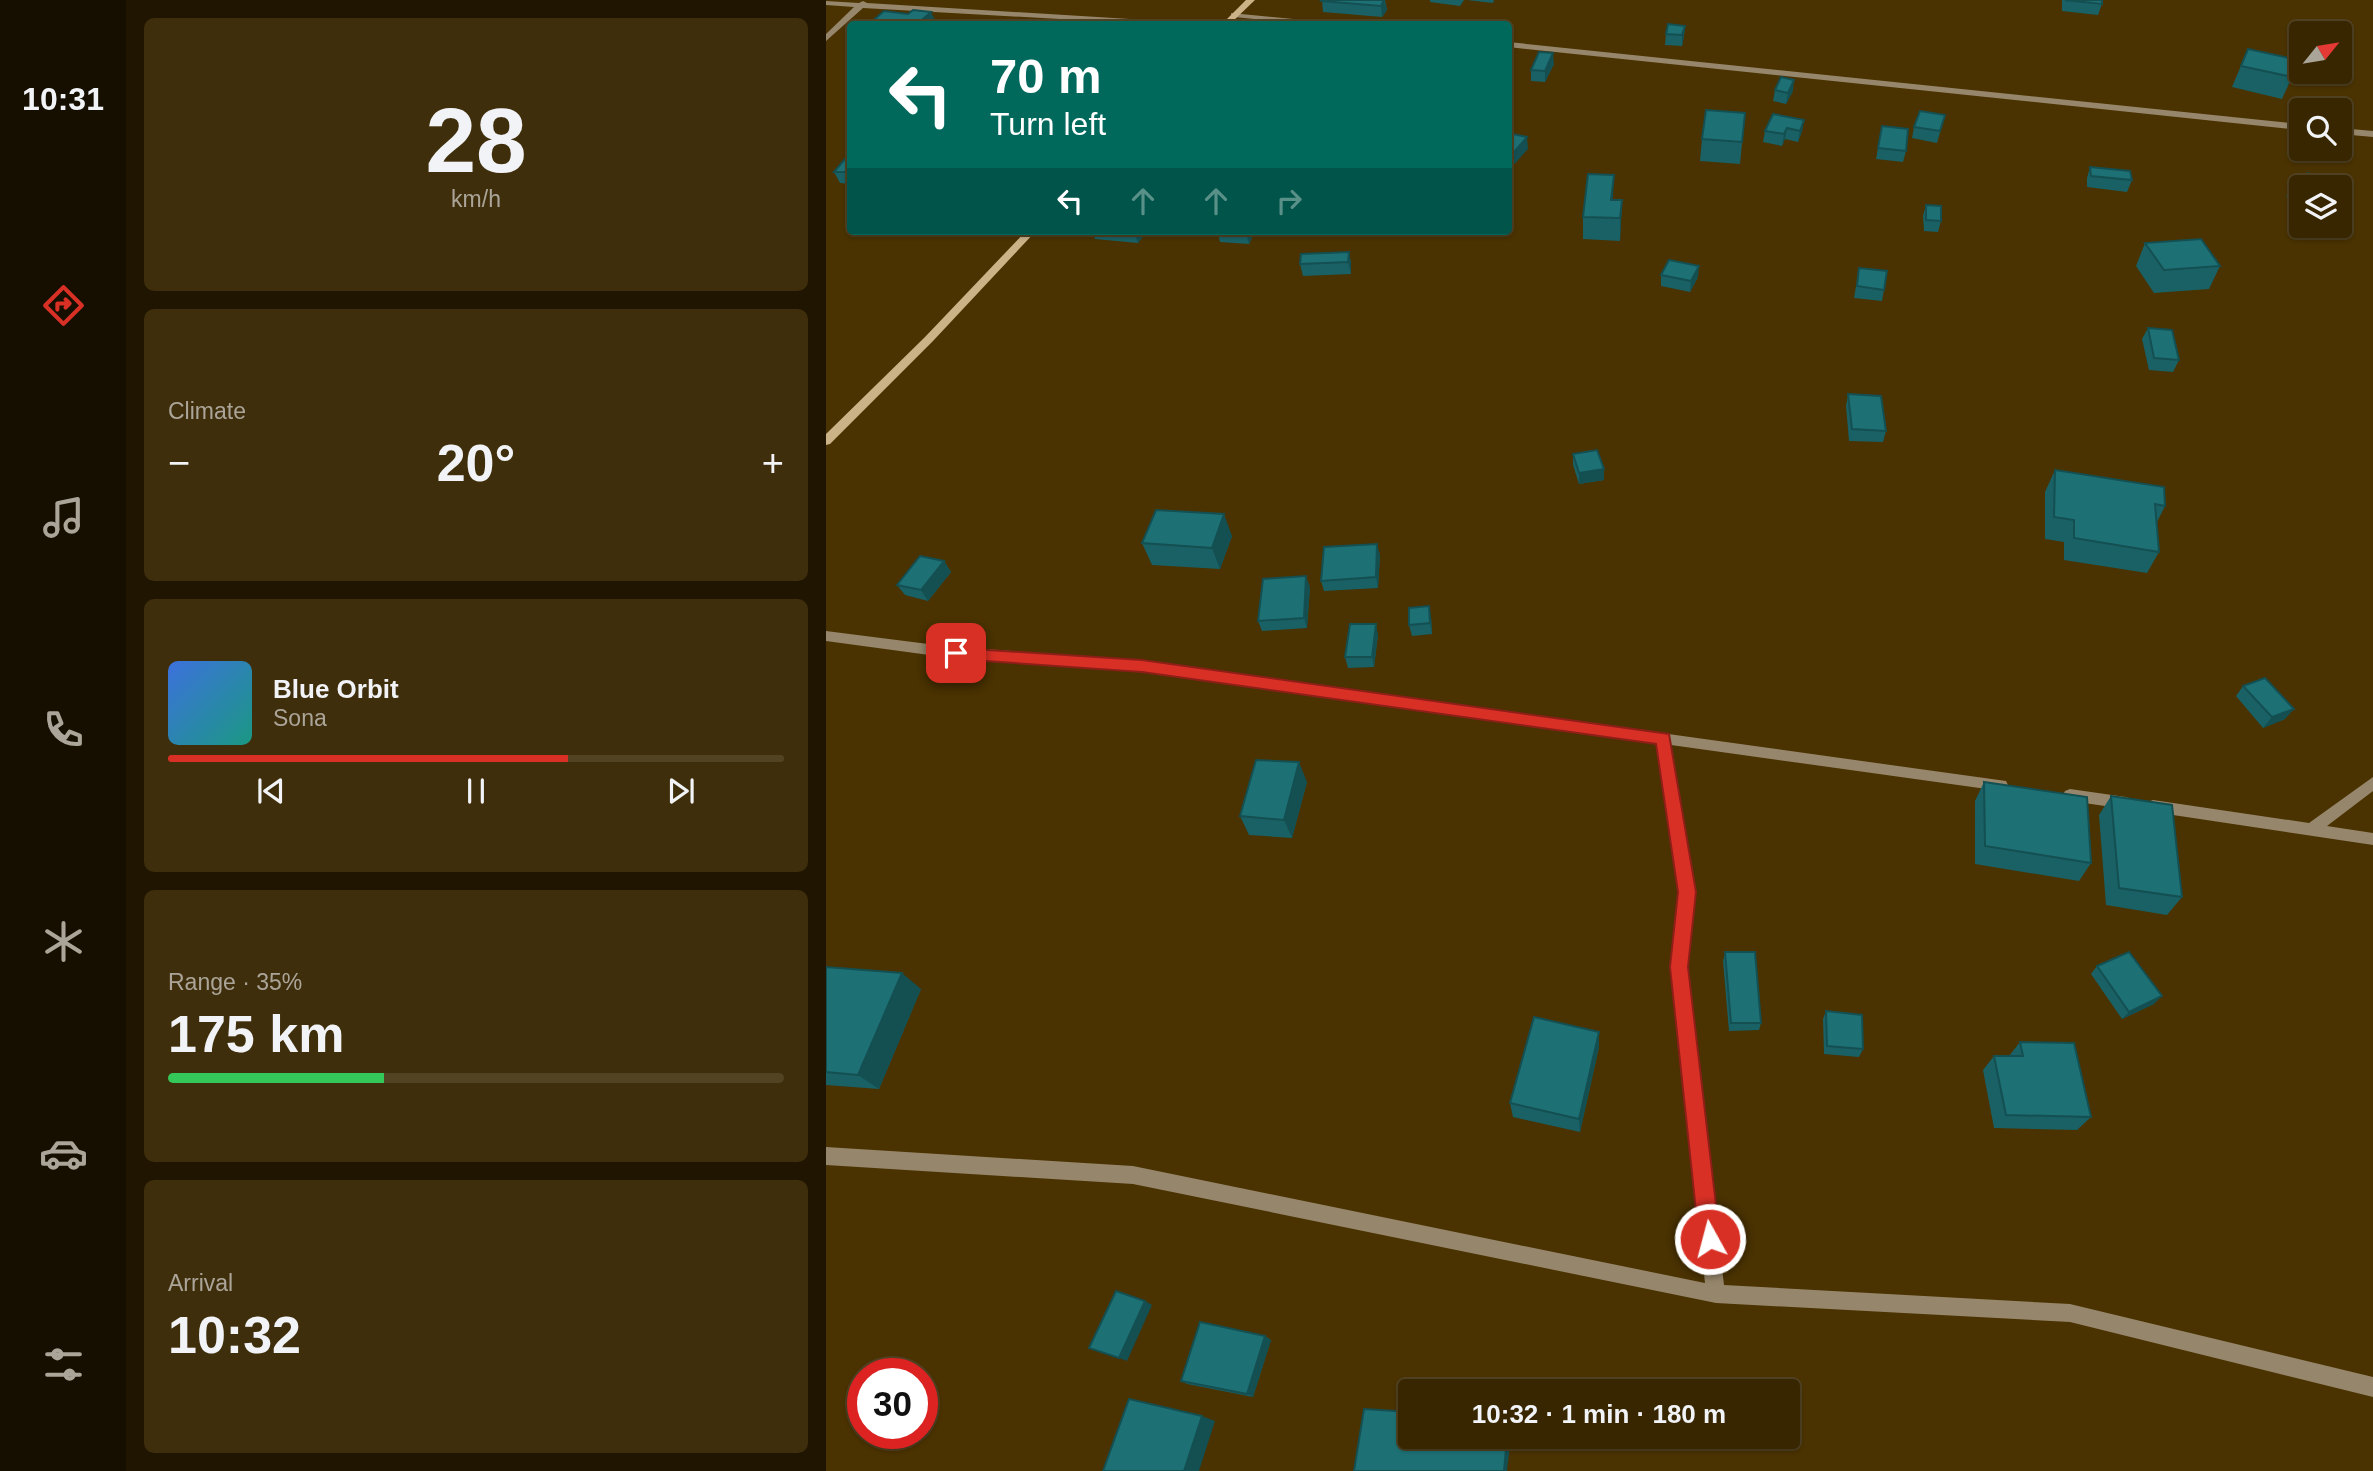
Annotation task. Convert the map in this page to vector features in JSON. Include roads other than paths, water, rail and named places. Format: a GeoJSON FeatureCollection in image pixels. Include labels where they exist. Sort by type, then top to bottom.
{"type":"FeatureCollection","features":[{"type":"Feature","properties":{"kind":"street"},"geometry":{"type":"LineString","coordinates":[[1229,21],[1251,0]]}},
{"type":"Feature","properties":{"kind":"street"},"geometry":{"type":"LineString","coordinates":[[826,3],[864,3],[1134,21]]}},
{"type":"Feature","properties":{"kind":"street"},"geometry":{"type":"LineString","coordinates":[[826,39],[864,3]]}},
{"type":"Feature","properties":{"kind":"street"},"geometry":{"type":"LineString","coordinates":[[1234,15],[1295,21]]}},
{"type":"Feature","properties":{"kind":"street"},"geometry":{"type":"LineString","coordinates":[[1512,44],[2289,126]]}},
{"type":"Feature","properties":{"kind":"street"},"geometry":{"type":"LineString","coordinates":[[2352,132],[2373,134]]}},
{"type":"Feature","properties":{"kind":"street"},"geometry":{"type":"LineString","coordinates":[[826,441],[929,339],[1027,235]]}},
{"type":"Feature","properties":{"kind":"street"},"geometry":{"type":"LineString","coordinates":[[826,636],[902,648],[996,658],[1142,666],[2022,788]]}},
{"type":"Feature","properties":{"kind":"street"},"geometry":{"type":"LineString","coordinates":[[1663,738],[1687,892],[1679,967],[1716,1294]]}},
{"type":"Feature","properties":{"kind":"street"},"geometry":{"type":"LineString","coordinates":[[2313,828],[2373,783]]}},
{"type":"Feature","properties":{"kind":"street"},"geometry":{"type":"LineString","coordinates":[[2050,792],[2313,828],[2373,839]]}},
{"type":"Feature","properties":{"kind":"street"},"geometry":{"type":"LineString","coordinates":[[826,1156],[1133,1175],[1716,1294],[2070,1313],[2373,1387]]}}]}
